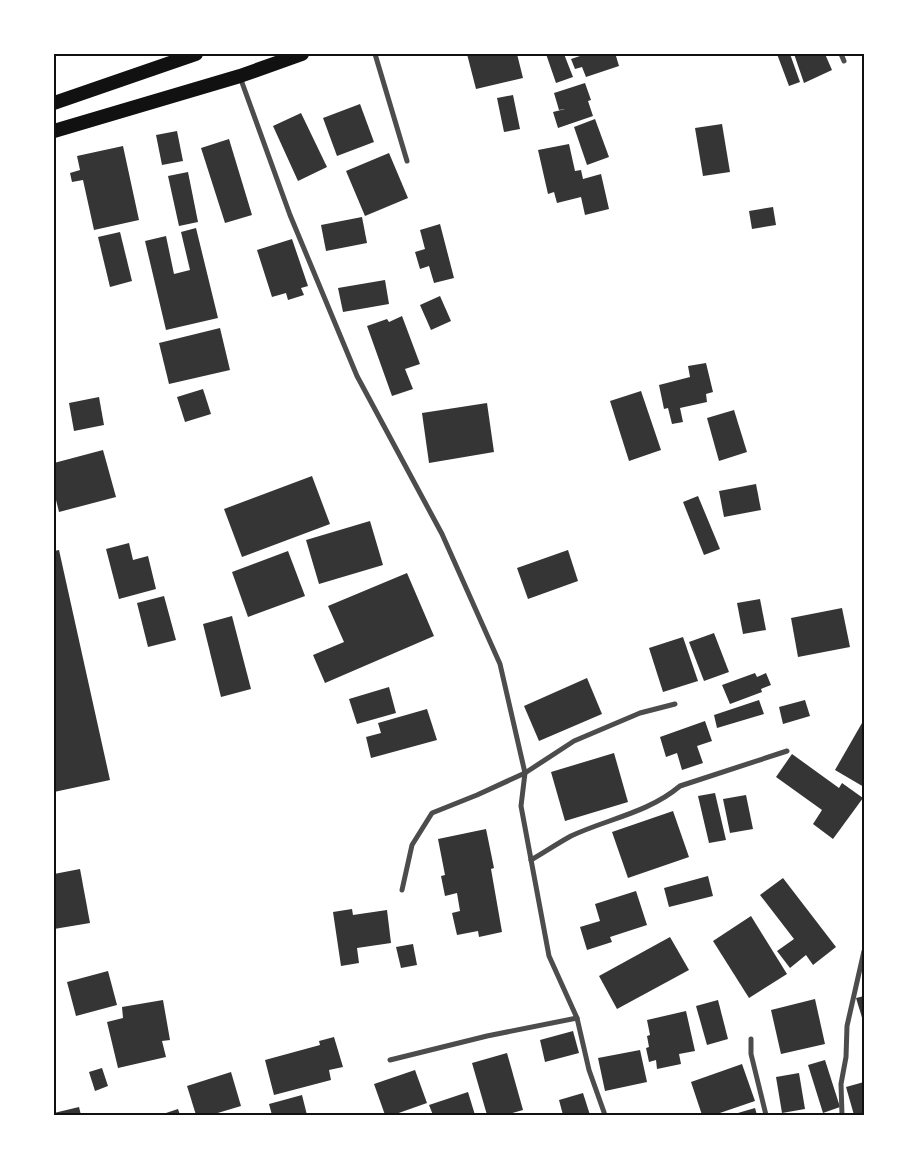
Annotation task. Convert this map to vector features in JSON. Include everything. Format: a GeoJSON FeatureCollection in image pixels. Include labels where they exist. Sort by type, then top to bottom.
{"type":"FeatureCollection","features":[{"type":"Feature","properties":{"kind":"highway"},"geometry":{"type":"LineString","coordinates":[[54,103],[196,54]]}},
{"type":"Feature","properties":{"kind":"highway"},"geometry":{"type":"LineString","coordinates":[[54,131],[240,76],[298,54]]}},
{"type":"Feature","properties":{"kind":"street"},"geometry":{"type":"LineString","coordinates":[[375,54],[407,161]]}},
{"type":"Feature","properties":{"kind":"street"},"geometry":{"type":"LineString","coordinates":[[841,54],[844,61]]}},
{"type":"Feature","properties":{"kind":"street"},"geometry":{"type":"LineString","coordinates":[[240,76],[290,215],[357,376],[442,534],[500,664],[524,773],[521,806],[549,956],[577,1018],[589,1070],[605,1115]]}},
{"type":"Feature","properties":{"kind":"street"},"geometry":{"type":"LineString","coordinates":[[402,890],[412,845],[432,813],[478,795],[524,773],[574,741],[640,714],[675,704]]}},
{"type":"Feature","properties":{"kind":"street"},"geometry":{"type":"LineString","coordinates":[[531,860],[572,836],[622,818],[669,795],[680,786],[786,751]]}},
{"type":"Feature","properties":{"kind":"street"},"geometry":{"type":"LineString","coordinates":[[842,1115],[841,1084],[846,1057],[847,1026],[864,951]]}},
{"type":"Feature","properties":{"kind":"street"},"geometry":{"type":"LineString","coordinates":[[390,1060],[487,1036],[577,1018]]}},
{"type":"Feature","properties":{"kind":"street"},"geometry":{"type":"LineString","coordinates":[[751,1039],[751,1054],[766,1115]]}},
{"type":"Feature","properties":{"kind":"building"},"geometry":{"type":"Polygon","coordinates":[[[467,54],[517,54],[523,78],[476,89],[467,54]]]}},
{"type":"Feature","properties":{"kind":"building"},"geometry":{"type":"Polygon","coordinates":[[[546,54],[564,54],[573,77],[556,83],[546,54]]]}},
{"type":"Feature","properties":{"kind":"building"},"geometry":{"type":"Polygon","coordinates":[[[586,54],[621,54],[616,56],[619,66],[586,77],[582,67],[575,69],[571,59],[586,54]]]}},
{"type":"Feature","properties":{"kind":"building"},"geometry":{"type":"Polygon","coordinates":[[[777,54],[790,54],[800,82],[789,86],[777,54]]]}},
{"type":"Feature","properties":{"kind":"building"},"geometry":{"type":"Polygon","coordinates":[[[794,54],[825,54],[832,70],[804,83],[794,54]]]}},
{"type":"Feature","properties":{"kind":"building"},"geometry":{"type":"Polygon","coordinates":[[[585,83],[591,100],[588,101],[593,116],[558,128],[553,112],[565,109],[559,110],[554,93],[585,83]]]}},
{"type":"Feature","properties":{"kind":"building"},"geometry":{"type":"Polygon","coordinates":[[[513,95],[520,129],[504,132],[497,98],[513,95]]]}},
{"type":"Feature","properties":{"kind":"building"},"geometry":{"type":"Polygon","coordinates":[[[360,104],[374,142],[337,156],[323,118],[360,104]]]}},
{"type":"Feature","properties":{"kind":"building"},"geometry":{"type":"Polygon","coordinates":[[[301,113],[327,167],[298,181],[273,126],[301,113]]]}},
{"type":"Feature","properties":{"kind":"building"},"geometry":{"type":"Polygon","coordinates":[[[595,119],[609,157],[587,165],[574,127],[595,119]]]}},
{"type":"Feature","properties":{"kind":"building"},"geometry":{"type":"Polygon","coordinates":[[[722,124],[730,172],[703,176],[695,128],[722,124]]]}},
{"type":"Feature","properties":{"kind":"building"},"geometry":{"type":"Polygon","coordinates":[[[177,131],[183,161],[162,165],[156,135],[177,131]]]}},
{"type":"Feature","properties":{"kind":"building"},"geometry":{"type":"Polygon","coordinates":[[[229,139],[252,215],[225,223],[201,148],[229,139]]]}},
{"type":"Feature","properties":{"kind":"building"},"geometry":{"type":"Polygon","coordinates":[[[569,144],[575,171],[581,170],[583,179],[601,174],[609,209],[585,215],[581,197],[557,203],[554,192],[548,194],[538,150],[569,144]]]}},
{"type":"Feature","properties":{"kind":"building"},"geometry":{"type":"Polygon","coordinates":[[[123,146],[139,220],[94,230],[83,180],[72,182],[70,173],[80,170],[77,156],[123,146]]]}},
{"type":"Feature","properties":{"kind":"building"},"geometry":{"type":"Polygon","coordinates":[[[389,153],[408,198],[365,216],[346,171],[389,153]]]}},
{"type":"Feature","properties":{"kind":"building"},"geometry":{"type":"Polygon","coordinates":[[[188,172],[198,222],[179,226],[168,176],[188,172]]]}},
{"type":"Feature","properties":{"kind":"building"},"geometry":{"type":"Polygon","coordinates":[[[773,207],[776,225],[752,229],[749,211],[773,207]]]}},
{"type":"Feature","properties":{"kind":"building"},"geometry":{"type":"Polygon","coordinates":[[[362,217],[367,243],[326,251],[321,225],[362,217]]]}},
{"type":"Feature","properties":{"kind":"building"},"geometry":{"type":"Polygon","coordinates":[[[440,224],[454,278],[434,283],[429,266],[420,269],[415,252],[425,249],[420,230],[440,224]]]}},
{"type":"Feature","properties":{"kind":"building"},"geometry":{"type":"Polygon","coordinates":[[[196,228],[218,318],[166,330],[145,241],[166,236],[174,274],[190,270],[181,232],[196,228]]]}},
{"type":"Feature","properties":{"kind":"building"},"geometry":{"type":"Polygon","coordinates":[[[120,232],[132,281],[110,287],[98,237],[120,232]]]}},
{"type":"Feature","properties":{"kind":"building"},"geometry":{"type":"Polygon","coordinates":[[[292,239],[308,286],[301,288],[304,295],[288,300],[286,293],[272,297],[257,250],[292,239]]]}},
{"type":"Feature","properties":{"kind":"building"},"geometry":{"type":"Polygon","coordinates":[[[385,280],[389,304],[343,312],[338,288],[385,280]]]}},
{"type":"Feature","properties":{"kind":"building"},"geometry":{"type":"Polygon","coordinates":[[[440,296],[451,321],[431,330],[420,305],[440,296]]]}},
{"type":"Feature","properties":{"kind":"building"},"geometry":{"type":"Polygon","coordinates":[[[402,316],[420,364],[405,369],[413,389],[392,396],[367,326],[387,319],[389,322],[402,316]]]}},
{"type":"Feature","properties":{"kind":"building"},"geometry":{"type":"Polygon","coordinates":[[[220,328],[230,370],[169,384],[159,343],[220,328]]]}},
{"type":"Feature","properties":{"kind":"building"},"geometry":{"type":"Polygon","coordinates":[[[862,329],[864,329],[864,362],[862,362],[862,329]]]}},
{"type":"Feature","properties":{"kind":"building"},"geometry":{"type":"Polygon","coordinates":[[[706,363],[713,392],[706,394],[707,402],[680,408],[683,422],[672,424],[668,408],[664,409],[659,385],[690,377],[688,366],[706,363]]]}},
{"type":"Feature","properties":{"kind":"building"},"geometry":{"type":"Polygon","coordinates":[[[203,389],[211,414],[185,422],[177,397],[203,389]]]}},
{"type":"Feature","properties":{"kind":"building"},"geometry":{"type":"Polygon","coordinates":[[[641,391],[661,450],[629,461],[610,401],[641,391]]]}},
{"type":"Feature","properties":{"kind":"building"},"geometry":{"type":"Polygon","coordinates":[[[99,397],[104,425],[74,431],[69,403],[99,397]]]}},
{"type":"Feature","properties":{"kind":"building"},"geometry":{"type":"Polygon","coordinates":[[[487,403],[494,452],[429,463],[422,413],[487,403]]]}},
{"type":"Feature","properties":{"kind":"building"},"geometry":{"type":"Polygon","coordinates":[[[734,410],[747,452],[719,461],[707,418],[734,410]]]}},
{"type":"Feature","properties":{"kind":"building"},"geometry":{"type":"Polygon","coordinates":[[[103,450],[116,497],[59,512],[54,492],[54,463],[103,450]]]}},
{"type":"Feature","properties":{"kind":"building"},"geometry":{"type":"Polygon","coordinates":[[[312,476],[330,524],[242,557],[224,509],[312,476]]]}},
{"type":"Feature","properties":{"kind":"building"},"geometry":{"type":"Polygon","coordinates":[[[756,484],[761,510],[724,517],[719,491],[756,484]]]}},
{"type":"Feature","properties":{"kind":"building"},"geometry":{"type":"Polygon","coordinates":[[[698,496],[720,549],[704,555],[683,502],[698,496]]]}},
{"type":"Feature","properties":{"kind":"building"},"geometry":{"type":"Polygon","coordinates":[[[370,521],[383,565],[319,584],[306,540],[370,521]]]}},
{"type":"Feature","properties":{"kind":"building"},"geometry":{"type":"Polygon","coordinates":[[[129,543],[133,560],[148,556],[156,589],[119,599],[106,549],[129,543]]]}},
{"type":"Feature","properties":{"kind":"building"},"geometry":{"type":"Polygon","coordinates":[[[59,550],[110,780],[54,792],[54,551],[59,550]]]}},
{"type":"Feature","properties":{"kind":"building"},"geometry":{"type":"Polygon","coordinates":[[[568,550],[578,581],[528,599],[517,568],[568,550]]]}},
{"type":"Feature","properties":{"kind":"building"},"geometry":{"type":"Polygon","coordinates":[[[288,551],[305,596],[248,617],[232,572],[288,551]]]}},
{"type":"Feature","properties":{"kind":"building"},"geometry":{"type":"Polygon","coordinates":[[[407,573],[434,636],[325,683],[313,655],[344,642],[328,606],[407,573]]]}},
{"type":"Feature","properties":{"kind":"building"},"geometry":{"type":"Polygon","coordinates":[[[164,596],[176,640],[148,647],[137,603],[164,596]]]}},
{"type":"Feature","properties":{"kind":"building"},"geometry":{"type":"Polygon","coordinates":[[[760,599],[766,630],[743,634],[737,603],[760,599]]]}},
{"type":"Feature","properties":{"kind":"building"},"geometry":{"type":"Polygon","coordinates":[[[842,608],[850,647],[798,657],[791,618],[842,608]]]}},
{"type":"Feature","properties":{"kind":"building"},"geometry":{"type":"Polygon","coordinates":[[[232,616],[251,689],[221,697],[203,624],[232,616]]]}},
{"type":"Feature","properties":{"kind":"building"},"geometry":{"type":"Polygon","coordinates":[[[714,633],[729,672],[704,681],[689,642],[714,633]]]}},
{"type":"Feature","properties":{"kind":"building"},"geometry":{"type":"Polygon","coordinates":[[[683,637],[698,681],[663,692],[649,648],[683,637]]]}},
{"type":"Feature","properties":{"kind":"building"},"geometry":{"type":"Polygon","coordinates":[[[755,673],[757,677],[766,673],[771,685],[761,689],[762,692],[730,704],[722,685],[755,673]]]}},
{"type":"Feature","properties":{"kind":"building"},"geometry":{"type":"Polygon","coordinates":[[[587,678],[602,714],[539,741],[524,706],[587,678]]]}},
{"type":"Feature","properties":{"kind":"building"},"geometry":{"type":"Polygon","coordinates":[[[389,687],[396,713],[357,724],[349,699],[389,687]]]}},
{"type":"Feature","properties":{"kind":"building"},"geometry":{"type":"Polygon","coordinates":[[[759,700],[764,714],[717,728],[714,715],[759,700]]]}},
{"type":"Feature","properties":{"kind":"building"},"geometry":{"type":"Polygon","coordinates":[[[805,700],[810,716],[783,724],[779,707],[805,700]]]}},
{"type":"Feature","properties":{"kind":"building"},"geometry":{"type":"Polygon","coordinates":[[[427,709],[437,740],[371,758],[366,737],[381,733],[378,723],[427,709]]]}},
{"type":"Feature","properties":{"kind":"building"},"geometry":{"type":"Polygon","coordinates":[[[705,721],[712,741],[697,746],[703,763],[682,770],[677,753],[666,757],[660,737],[705,721]]]}},
{"type":"Feature","properties":{"kind":"building"},"geometry":{"type":"Polygon","coordinates":[[[862,723],[864,724],[864,787],[835,770],[862,723]]]}},
{"type":"Feature","properties":{"kind":"building"},"geometry":{"type":"Polygon","coordinates":[[[614,753],[628,802],[565,821],[551,772],[614,753]]]}},
{"type":"Feature","properties":{"kind":"building"},"geometry":{"type":"Polygon","coordinates":[[[792,754],[839,788],[842,783],[863,798],[833,839],[813,824],[822,810],[776,777],[792,754]]]}},
{"type":"Feature","properties":{"kind":"building"},"geometry":{"type":"Polygon","coordinates":[[[715,793],[726,840],[709,843],[698,796],[715,793]]]}},
{"type":"Feature","properties":{"kind":"building"},"geometry":{"type":"Polygon","coordinates":[[[746,795],[753,829],[730,833],[723,799],[746,795]]]}},
{"type":"Feature","properties":{"kind":"building"},"geometry":{"type":"Polygon","coordinates":[[[673,811],[689,857],[628,878],[612,832],[673,811]]]}},
{"type":"Feature","properties":{"kind":"building"},"geometry":{"type":"Polygon","coordinates":[[[486,829],[494,868],[491,869],[502,932],[479,937],[478,931],[457,935],[452,913],[460,911],[457,893],[445,896],[441,876],[445,875],[438,839],[486,829]]]}},
{"type":"Feature","properties":{"kind":"building"},"geometry":{"type":"Polygon","coordinates":[[[80,869],[90,923],[54,929],[54,874],[80,869]]]}},
{"type":"Feature","properties":{"kind":"building"},"geometry":{"type":"Polygon","coordinates":[[[708,876],[713,896],[669,907],[664,888],[708,876]]]}},
{"type":"Feature","properties":{"kind":"building"},"geometry":{"type":"Polygon","coordinates":[[[783,878],[836,947],[813,965],[806,955],[790,968],[777,951],[794,939],[760,895],[783,878]]]}},
{"type":"Feature","properties":{"kind":"building"},"geometry":{"type":"Polygon","coordinates":[[[636,891],[647,925],[610,937],[612,942],[587,950],[580,927],[600,921],[595,904],[636,891]]]}},
{"type":"Feature","properties":{"kind":"building"},"geometry":{"type":"Polygon","coordinates":[[[352,909],[353,915],[387,910],[391,943],[357,948],[359,963],[341,966],[333,912],[352,909]]]}},
{"type":"Feature","properties":{"kind":"building"},"geometry":{"type":"Polygon","coordinates":[[[751,916],[787,974],[749,998],[713,941],[751,916]]]}},
{"type":"Feature","properties":{"kind":"building"},"geometry":{"type":"Polygon","coordinates":[[[670,937],[689,970],[617,1009],[599,976],[670,937]]]}},
{"type":"Feature","properties":{"kind":"building"},"geometry":{"type":"Polygon","coordinates":[[[413,944],[417,965],[401,968],[396,947],[413,944]]]}},
{"type":"Feature","properties":{"kind":"building"},"geometry":{"type":"Polygon","coordinates":[[[108,971],[117,1005],[76,1016],[67,982],[108,971]]]}},
{"type":"Feature","properties":{"kind":"building"},"geometry":{"type":"Polygon","coordinates":[[[864,996],[864,1024],[856,998],[864,996]]]}},
{"type":"Feature","properties":{"kind":"building"},"geometry":{"type":"Polygon","coordinates":[[[815,999],[825,1044],[781,1054],[771,1010],[815,999]]]}},
{"type":"Feature","properties":{"kind":"building"},"geometry":{"type":"Polygon","coordinates":[[[163,1000],[170,1040],[162,1041],[166,1057],[118,1068],[107,1022],[123,1018],[122,1007],[163,1000]]]}},
{"type":"Feature","properties":{"kind":"building"},"geometry":{"type":"Polygon","coordinates":[[[718,1000],[728,1039],[707,1045],[696,1006],[718,1000]]]}},
{"type":"Feature","properties":{"kind":"building"},"geometry":{"type":"Polygon","coordinates":[[[686,1011],[695,1051],[679,1054],[681,1064],[657,1069],[656,1060],[649,1062],[646,1048],[649,1047],[647,1036],[650,1035],[647,1020],[686,1011]]]}},
{"type":"Feature","properties":{"kind":"building"},"geometry":{"type":"Polygon","coordinates":[[[573,1031],[579,1053],[545,1062],[540,1040],[573,1031]]]}},
{"type":"Feature","properties":{"kind":"building"},"geometry":{"type":"Polygon","coordinates":[[[334,1037],[343,1067],[329,1070],[331,1080],[274,1095],[265,1060],[320,1045],[319,1041],[334,1037]]]}},
{"type":"Feature","properties":{"kind":"building"},"geometry":{"type":"Polygon","coordinates":[[[640,1050],[647,1082],[605,1091],[598,1058],[640,1050]]]}},
{"type":"Feature","properties":{"kind":"building"},"geometry":{"type":"Polygon","coordinates":[[[507,1053],[523,1110],[505,1115],[487,1115],[472,1063],[507,1053]]]}},
{"type":"Feature","properties":{"kind":"building"},"geometry":{"type":"Polygon","coordinates":[[[825,1060],[840,1107],[823,1113],[808,1065],[825,1060]]]}},
{"type":"Feature","properties":{"kind":"building"},"geometry":{"type":"Polygon","coordinates":[[[742,1064],[755,1101],[714,1115],[702,1115],[691,1082],[742,1064]]]}},
{"type":"Feature","properties":{"kind":"building"},"geometry":{"type":"Polygon","coordinates":[[[102,1068],[108,1086],[95,1091],[89,1072],[102,1068]]]}},
{"type":"Feature","properties":{"kind":"building"},"geometry":{"type":"Polygon","coordinates":[[[415,1070],[427,1103],[393,1115],[385,1115],[374,1084],[415,1070]]]}},
{"type":"Feature","properties":{"kind":"building"},"geometry":{"type":"Polygon","coordinates":[[[231,1072],[241,1106],[211,1115],[196,1115],[187,1086],[231,1072]]]}},
{"type":"Feature","properties":{"kind":"building"},"geometry":{"type":"Polygon","coordinates":[[[799,1073],[805,1109],[782,1113],[776,1077],[799,1073]]]}},
{"type":"Feature","properties":{"kind":"building"},"geometry":{"type":"Polygon","coordinates":[[[864,1082],[864,1115],[854,1115],[846,1087],[864,1082]]]}},
{"type":"Feature","properties":{"kind":"building"},"geometry":{"type":"Polygon","coordinates":[[[468,1092],[475,1115],[433,1115],[429,1105],[468,1092]]]}},
{"type":"Feature","properties":{"kind":"building"},"geometry":{"type":"Polygon","coordinates":[[[583,1093],[590,1115],[563,1115],[559,1100],[583,1093]]]}},
{"type":"Feature","properties":{"kind":"building"},"geometry":{"type":"Polygon","coordinates":[[[302,1095],[307,1115],[272,1115],[269,1104],[302,1095]]]}},
{"type":"Feature","properties":{"kind":"building"},"geometry":{"type":"Polygon","coordinates":[[[79,1107],[81,1115],[54,1115],[54,1113],[79,1107]]]}},
{"type":"Feature","properties":{"kind":"building"},"geometry":{"type":"Polygon","coordinates":[[[755,1108],[757,1115],[731,1115],[755,1108]]]}},
{"type":"Feature","properties":{"kind":"building"},"geometry":{"type":"Polygon","coordinates":[[[178,1109],[180,1115],[160,1115],[178,1109]]]}}]}
